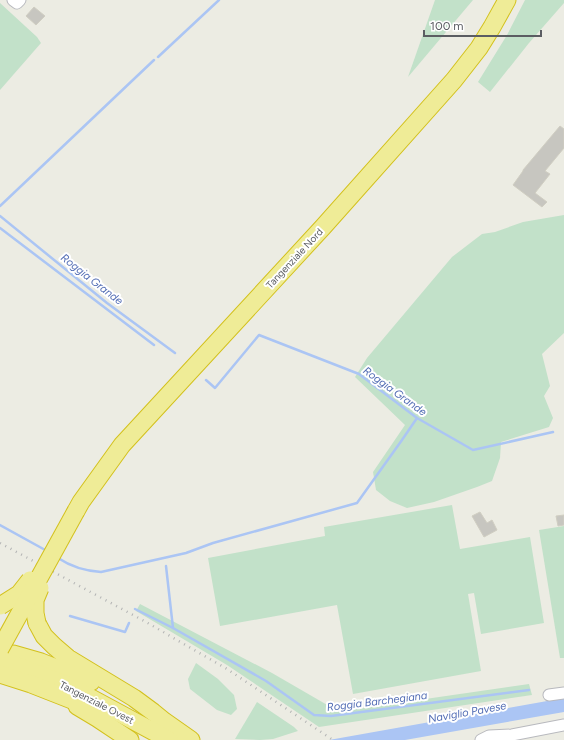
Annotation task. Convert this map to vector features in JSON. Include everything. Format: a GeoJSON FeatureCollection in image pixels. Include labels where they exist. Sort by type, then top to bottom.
{"type":"FeatureCollection","features":[{"type":"Feature","properties":{"kind":"highway","name":"Tangenziale Nord"},"geometry":{"type":"LineString","coordinates":[[78,507],[122,444],[323,227],[454,80],[479,48],[507,0]]}},
{"type":"Feature","properties":{"kind":"highway"},"geometry":{"type":"LineString","coordinates":[[0,606],[19,594],[29,582],[78,507]]}},
{"type":"Feature","properties":{"kind":"highway"},"geometry":{"type":"LineString","coordinates":[[78,507],[35,600],[37,623],[44,636],[68,658],[134,698],[191,740]]}},
{"type":"Feature","properties":{"kind":"highway"},"geometry":{"type":"LineString","coordinates":[[78,507],[0,650],[41,662],[86,679],[164,721]]}},
{"type":"Feature","properties":{"kind":"highway","name":"Tangenziale Ovest"},"geometry":{"type":"LineString","coordinates":[[0,660],[67,685],[117,717],[146,740]]}},
{"type":"Feature","properties":{"kind":"highway","name":"Tangenziale Ovest"},"geometry":{"type":"LineString","coordinates":[[0,674],[31,684],[117,717],[169,740]]}},
{"type":"Feature","properties":{"kind":"highway"},"geometry":{"type":"LineString","coordinates":[[58,695],[130,740]]}},
{"type":"Feature","properties":{"kind":"street"},"geometry":{"type":"LineString","coordinates":[[13,0],[17,3],[20,0]]}},
{"type":"Feature","properties":{"kind":"street"},"geometry":{"type":"LineString","coordinates":[[549,695],[564,692]]}},
{"type":"Feature","properties":{"kind":"street"},"geometry":{"type":"LineString","coordinates":[[481,740],[489,736],[512,735],[564,726]]}},
{"type":"Feature","properties":{"kind":"street"},"geometry":{"type":"LineString","coordinates":[[501,740],[512,735]]}},
{"type":"Feature","properties":{"kind":"green space"},"geometry":{"type":"Polygon","coordinates":[[[435,0],[473,0],[408,77],[435,0]]]}},
{"type":"Feature","properties":{"kind":"green space"},"geometry":{"type":"Polygon","coordinates":[[[525,0],[564,0],[564,3],[529,43],[490,92],[478,82],[507,35],[525,0]]]}},
{"type":"Feature","properties":{"kind":"green space"},"geometry":{"type":"Polygon","coordinates":[[[0,3],[37,37],[41,43],[0,90],[0,3]]]}},
{"type":"Feature","properties":{"kind":"green space"},"geometry":{"type":"Polygon","coordinates":[[[564,215],[564,333],[542,354],[550,386],[544,396],[553,418],[549,427],[501,442],[500,458],[492,481],[434,502],[407,508],[390,501],[376,490],[373,472],[405,425],[355,377],[367,358],[452,257],[482,234],[495,232],[523,222],[564,215]]]}},
{"type":"Feature","properties":{"kind":"green space"},"geometry":{"type":"Polygon","coordinates":[[[452,505],[460,549],[530,537],[544,623],[481,634],[474,593],[468,594],[481,671],[353,694],[337,605],[220,626],[208,558],[325,536],[324,527],[452,505]]]}},
{"type":"Feature","properties":{"kind":"green space"},"geometry":{"type":"Polygon","coordinates":[[[564,526],[564,658],[560,658],[539,530],[564,526]]]}},
{"type":"Feature","properties":{"kind":"green space"},"geometry":{"type":"Polygon","coordinates":[[[140,604],[272,673],[329,706],[363,708],[529,684],[532,695],[319,727],[227,665],[136,611],[140,604]]]}},
{"type":"Feature","properties":{"kind":"green space"},"geometry":{"type":"Polygon","coordinates":[[[196,663],[218,679],[234,695],[237,709],[231,715],[217,710],[190,689],[188,679],[196,663]]]}},
{"type":"Feature","properties":{"kind":"green space"},"geometry":{"type":"Polygon","coordinates":[[[257,702],[298,731],[273,739],[235,739],[257,702]]]}},
{"type":"Feature","properties":{"kind":"water"},"geometry":{"type":"Polygon","coordinates":[[[564,698],[564,712],[405,740],[329,740],[564,698]]]}},
{"type":"Feature","properties":{"kind":"building"},"geometry":{"type":"Polygon","coordinates":[[[34,7],[45,16],[36,25],[26,16],[34,7]]]}},
{"type":"Feature","properties":{"kind":"building"},"geometry":{"type":"Polygon","coordinates":[[[560,126],[564,129],[564,148],[545,171],[550,174],[535,193],[547,202],[542,207],[513,185],[523,170],[560,126]]]}},
{"type":"Feature","properties":{"kind":"building"},"geometry":{"type":"Polygon","coordinates":[[[480,512],[487,523],[492,520],[497,530],[484,537],[472,516],[480,512]]]}},
{"type":"Feature","properties":{"kind":"building"},"geometry":{"type":"Polygon","coordinates":[[[564,515],[564,525],[558,526],[556,516],[564,515]]]}},
{"type":"Feature","properties":{"kind":"waterway"},"geometry":{"type":"LineString","coordinates":[[158,57],[219,0]]}},
{"type":"Feature","properties":{"kind":"waterway"},"geometry":{"type":"LineString","coordinates":[[0,206],[154,60]]}},
{"type":"Feature","properties":{"kind":"waterway","name":"Roggia Grande"},"geometry":{"type":"LineString","coordinates":[[0,216],[107,303],[175,353]]}},
{"type":"Feature","properties":{"kind":"waterway"},"geometry":{"type":"LineString","coordinates":[[0,228],[154,345]]}},
{"type":"Feature","properties":{"kind":"waterway","name":"Roggia Grande"},"geometry":{"type":"LineString","coordinates":[[206,380],[215,388],[259,335],[359,374],[417,418],[473,450],[553,432]]}},
{"type":"Feature","properties":{"kind":"waterway"},"geometry":{"type":"LineString","coordinates":[[58,558],[78,568],[101,572],[186,553],[213,543],[357,503],[417,418]]}},
{"type":"Feature","properties":{"kind":"waterway"},"geometry":{"type":"LineString","coordinates":[[0,525],[47,551]]}},
{"type":"Feature","properties":{"kind":"waterway"},"geometry":{"type":"LineString","coordinates":[[166,566],[173,628]]}},
{"type":"Feature","properties":{"kind":"waterway","name":"Roggia Barchegiana"},"geometry":{"type":"LineString","coordinates":[[135,609],[173,628],[266,681],[314,715],[331,716],[529,690]]}},
{"type":"Feature","properties":{"kind":"waterway","name":"Roggia Barchegiana"},"geometry":{"type":"LineString","coordinates":[[70,616],[125,632],[129,623]]}},
{"type":"Feature","properties":{"kind":"railway"},"geometry":{"type":"LineString","coordinates":[[0,543],[146,622],[227,669],[333,740]]}},
{"type":"Feature","properties":{"kind":"water label","name":"Naviglio Pavese"},"geometry":{"type":"Point","coordinates":[467,712]}}]}
